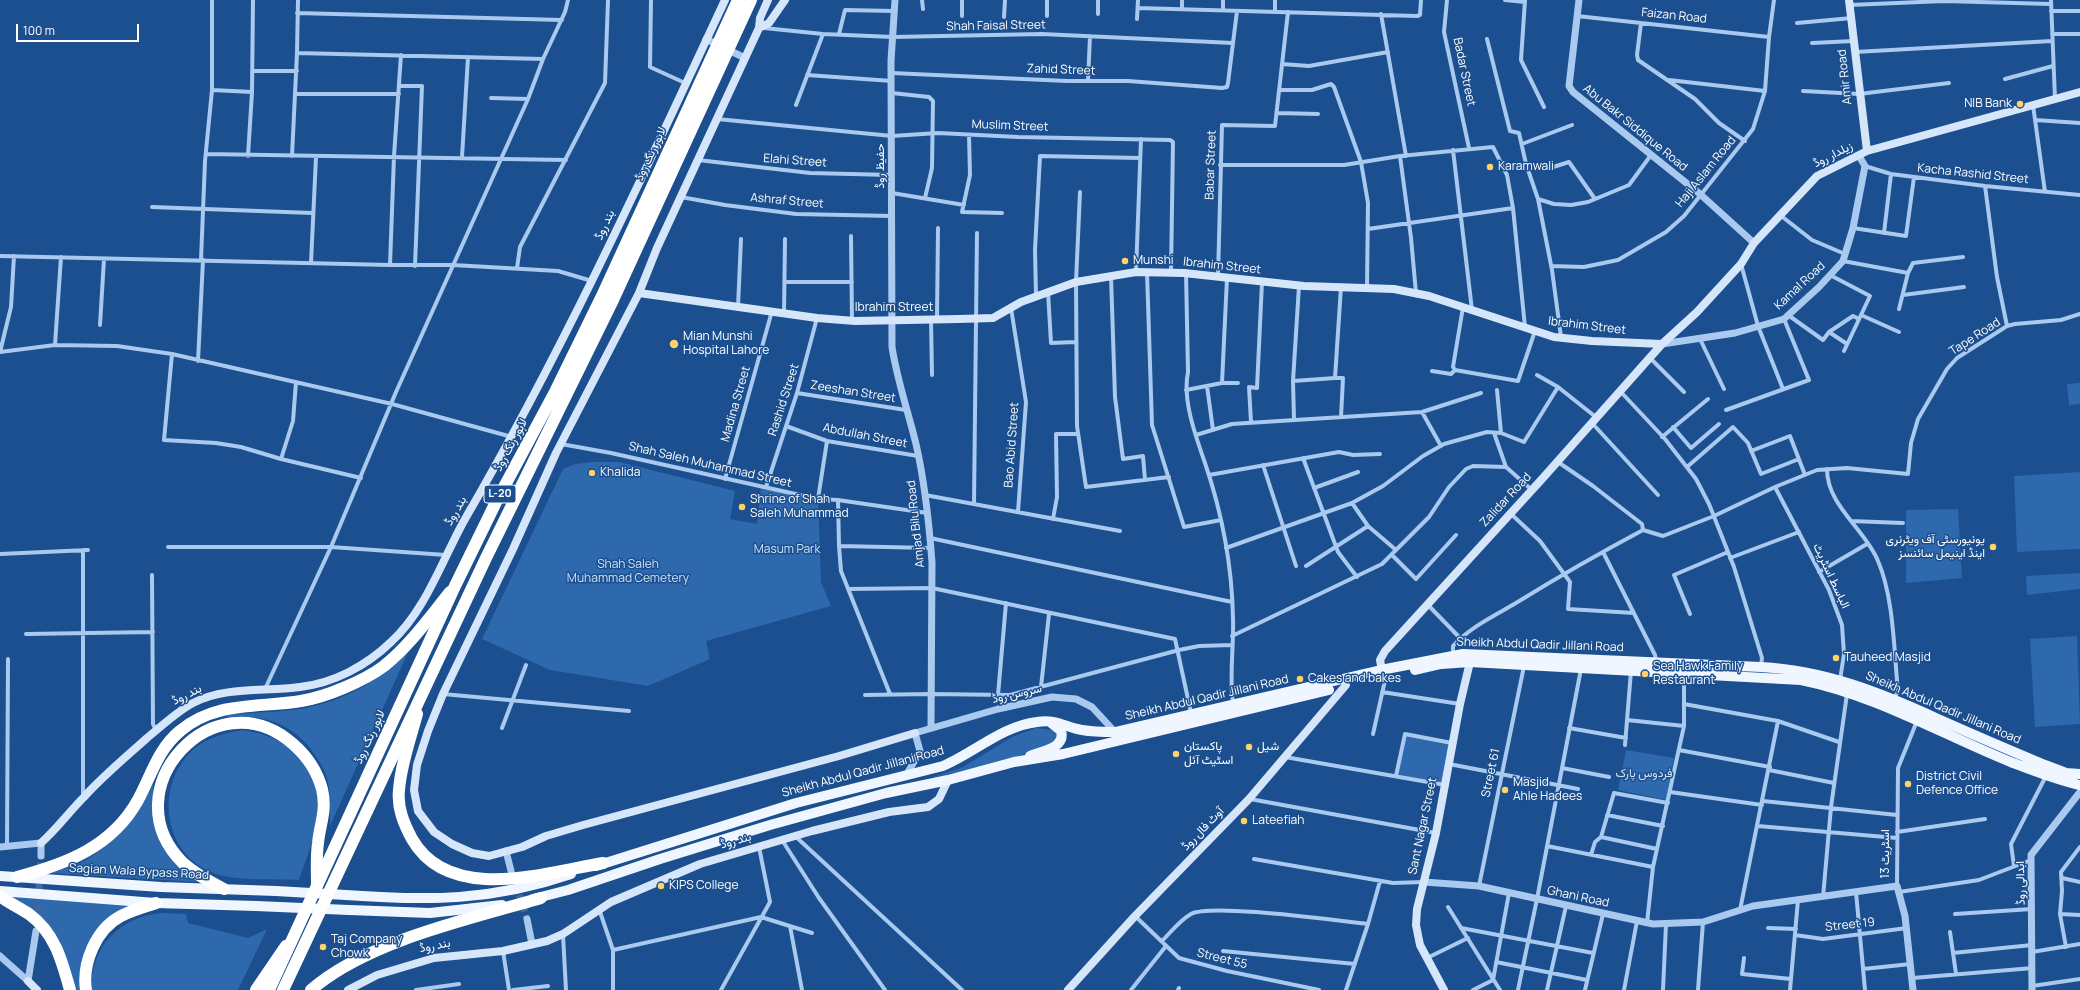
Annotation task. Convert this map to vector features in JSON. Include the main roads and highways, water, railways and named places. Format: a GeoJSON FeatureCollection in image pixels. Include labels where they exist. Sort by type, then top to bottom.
{"type":"FeatureCollection","features":[{"type":"Feature","properties":{"kind":"highway","name":"لاہور رنگ روڈ"},"geometry":{"type":"LineString","coordinates":[[268,990],[455,586],[496,502],[556,390],[602,296],[738,0]]}},
{"type":"Feature","properties":{"kind":"highway","name":"L-20"},"geometry":{"type":"LineString","coordinates":[[283,990],[422,691],[517,492],[613,300],[751,0]]}},
{"type":"Feature","properties":{"kind":"highway"},"geometry":{"type":"LineString","coordinates":[[17,877],[56,866],[84,854],[111,833],[123,821],[137,801],[150,772],[166,745],[180,731],[196,719],[230,707],[302,701],[323,695],[363,678],[383,666],[406,645],[455,586]]}},
{"type":"Feature","properties":{"kind":"highway"},"geometry":{"type":"LineString","coordinates":[[422,691],[403,762],[398,792],[400,810],[405,827],[416,846],[430,860],[448,871],[468,878],[487,881],[530,876],[602,863]]}},
{"type":"Feature","properties":{"kind":"highway"},"geometry":{"type":"LineString","coordinates":[[224,889],[193,871],[171,849],[162,830],[158,812],[158,795],[163,778],[171,761],[190,740],[205,731],[224,724],[240,723],[269,729],[284,737],[310,762],[313,768],[322,790],[324,813],[318,842],[317,885]]}},
{"type":"Feature","properties":{"kind":"highway"},"geometry":{"type":"LineString","coordinates":[[0,896],[39,922],[49,934],[62,960],[70,990]]}},
{"type":"Feature","properties":{"kind":"highway"},"geometry":{"type":"LineString","coordinates":[[311,990],[333,973],[382,948],[431,931],[541,898]]}},
{"type":"Feature","properties":{"kind":"highway"},"geometry":{"type":"LineString","coordinates":[[86,990],[84,979],[87,964],[94,945],[105,928],[120,916],[156,902]]}},
{"type":"Feature","properties":{"kind":"highway"},"geometry":{"type":"LineString","coordinates":[[256,990],[296,931]]}},
{"type":"Feature","properties":{"kind":"main road","name":"بند روڈ"},"geometry":{"type":"LineString","coordinates":[[41,843],[53,833],[83,798],[156,730],[193,703],[211,696],[241,691],[301,687],[336,679],[362,665],[393,641],[420,606],[446,554],[512,437],[592,281],[725,0]]}},
{"type":"Feature","properties":{"kind":"main road"},"geometry":{"type":"LineString","coordinates":[[768,0],[760,18],[760,28],[716,119],[639,293],[560,444],[513,550],[443,694],[428,731],[417,766],[414,790],[418,811],[434,832],[472,852],[489,856],[522,847],[546,836],[583,825],[914,734]]}},
{"type":"Feature","properties":{"kind":"main road"},"geometry":{"type":"LineString","coordinates":[[760,28],[769,23],[785,0]]}},
{"type":"Feature","properties":{"kind":"main road","name":"Amir Road"},"geometry":{"type":"LineString","coordinates":[[1849,2],[1867,151]]}},
{"type":"Feature","properties":{"kind":"main road","name":"زیلدار روڈ"},"geometry":{"type":"LineString","coordinates":[[1662,344],[1697,312],[1741,264],[1754,243],[1779,214],[1817,176],[1867,151],[2080,92]]}},
{"type":"Feature","properties":{"kind":"main road","name":"Ibrahim Street"},"geometry":{"type":"LineString","coordinates":[[639,293],[738,308],[852,321],[993,318],[1036,296],[1076,282],[1136,272],[1186,273],[1299,285],[1394,289],[1463,307],[1525,328],[1561,337],[1615,342],[1662,344]]}},
{"type":"Feature","properties":{"kind":"main road","name":"Zalidar Road"},"geometry":{"type":"LineString","coordinates":[[1384,674],[1380,660],[1384,651],[1428,605],[1510,513],[1558,462],[1662,344]]}},
{"type":"Feature","properties":{"kind":"main road","name":"Sheikh Abdul Qadir Jillani Road"},"geometry":{"type":"LineString","coordinates":[[1384,674],[1453,655],[1471,654],[1761,666],[1806,672],[1840,680],[1894,698],[2066,773],[2080,774]]}},
{"type":"Feature","properties":{"kind":"main road","name":"Sheikh Abdul Qadir Jillani Road"},"geometry":{"type":"LineString","coordinates":[[346,895],[407,899],[488,895],[546,882],[602,863],[796,803],[906,774],[943,766],[957,760],[1013,729],[1036,722],[1058,722],[1080,730],[1115,732],[1384,674],[1441,664],[1470,662],[1788,678],[1828,685],[1917,720],[1991,754],[2047,776],[2080,785]]}},
{"type":"Feature","properties":{"kind":"main road","name":"Sant Nagar Street"},"geometry":{"type":"LineString","coordinates":[[1441,989],[1420,945],[1416,925],[1417,909],[1436,833],[1452,743],[1470,662]]}},
{"type":"Feature","properties":{"kind":"main road","name":"Sheikh Abdul Qadir Jillani Road"},"geometry":{"type":"LineString","coordinates":[[156,902],[430,913],[474,909],[541,898],[770,825],[886,793],[948,780],[1014,762],[1063,754],[1345,682]]}},
{"type":"Feature","properties":{"kind":"main road","name":"آوٹ فال روڈ"},"geometry":{"type":"LineString","coordinates":[[1068,990],[1135,916],[1249,799],[1345,682]]}},
{"type":"Feature","properties":{"kind":"main road"},"geometry":{"type":"LineString","coordinates":[[1014,762],[1056,746],[1060,742],[1062,735],[1059,728],[1050,722]]}},
{"type":"Feature","properties":{"kind":"main road","name":"بند روڈ"},"geometry":{"type":"LineString","coordinates":[[348,990],[377,975],[434,958],[503,951],[546,941],[563,934],[610,902],[700,864],[795,836],[889,812],[928,807],[939,799],[948,780]]}},
{"type":"Feature","properties":{"kind":"main road","name":"Sagian Wala Bypass Road"},"geometry":{"type":"LineString","coordinates":[[0,876],[161,887],[346,895]]}},
{"type":"Feature","properties":{"kind":"main road"},"geometry":{"type":"LineString","coordinates":[[0,891],[156,902]]}},
{"type":"Feature","properties":{"kind":"main road"},"geometry":{"type":"LineString","coordinates":[[28,981],[37,990]]}},
{"type":"Feature","properties":{"kind":"tunnel"},"geometry":{"type":"LineString","coordinates":[[37,922],[41,856]]}},
{"type":"Feature","properties":{"kind":"tunnel"},"geometry":{"type":"LineString","coordinates":[[516,885],[527,919]]}},
{"type":"Feature","properties":{"kind":"place","name":"NIB Bank"},"geometry":{"type":"Point","coordinates":[2020,104]}},
{"type":"Feature","properties":{"kind":"place","name":"Karamwali"},"geometry":{"type":"Point","coordinates":[1490,167]}},
{"type":"Feature","properties":{"kind":"place","name":"Munshi"},"geometry":{"type":"Point","coordinates":[1125,261]}},
{"type":"Feature","properties":{"kind":"place","name":"Mian Munshi Hospital Lahore"},"geometry":{"type":"Point","coordinates":[674,344]}},
{"type":"Feature","properties":{"kind":"place","name":"Khalida"},"geometry":{"type":"Point","coordinates":[592,473]}},
{"type":"Feature","properties":{"kind":"place","name":"Shrine of Shah Saleh Muhammad"},"geometry":{"type":"Point","coordinates":[742,507]}},
{"type":"Feature","properties":{"kind":"place","name":"یونیورسٹی آف ویٹرنری اینڈ اینیمل سائنسز"},"geometry":{"type":"Point","coordinates":[1993,547]}},
{"type":"Feature","properties":{"kind":"place","name":"Tauheed Masjid"},"geometry":{"type":"Point","coordinates":[1836,658]}},
{"type":"Feature","properties":{"kind":"place","name":"Sea Hawk Family Restaurant"},"geometry":{"type":"Point","coordinates":[1645,674]}},
{"type":"Feature","properties":{"kind":"place","name":"Cakes and bakes"},"geometry":{"type":"Point","coordinates":[1300,679]}},
{"type":"Feature","properties":{"kind":"place","name":"شیل"},"geometry":{"type":"Point","coordinates":[1249,747]}},
{"type":"Feature","properties":{"kind":"place","name":"پاکستان اسٹیٹ آئل"},"geometry":{"type":"Point","coordinates":[1176,754]}},
{"type":"Feature","properties":{"kind":"place","name":"District Civil Defence Office"},"geometry":{"type":"Point","coordinates":[1908,784]}},
{"type":"Feature","properties":{"kind":"place","name":"Masjid Ahle Hadees"},"geometry":{"type":"Point","coordinates":[1505,790]}},
{"type":"Feature","properties":{"kind":"place","name":"Lateefiah"},"geometry":{"type":"Point","coordinates":[1244,821]}},
{"type":"Feature","properties":{"kind":"place","name":"KIPS College"},"geometry":{"type":"Point","coordinates":[661,886]}},
{"type":"Feature","properties":{"kind":"place","name":"Taj Company Chowk"},"geometry":{"type":"Point","coordinates":[323,947]}},
{"type":"Feature","properties":{"kind":"park label","name":"Masum Park"},"geometry":{"type":"Point","coordinates":[787,550]}},
{"type":"Feature","properties":{"kind":"park label","name":"Shah Saleh Muhammad Cemetery"},"geometry":{"type":"Point","coordinates":[628,572]}},
{"type":"Feature","properties":{"kind":"park label","name":"فردوس پارک"},"geometry":{"type":"Point","coordinates":[1644,774]}}]}
